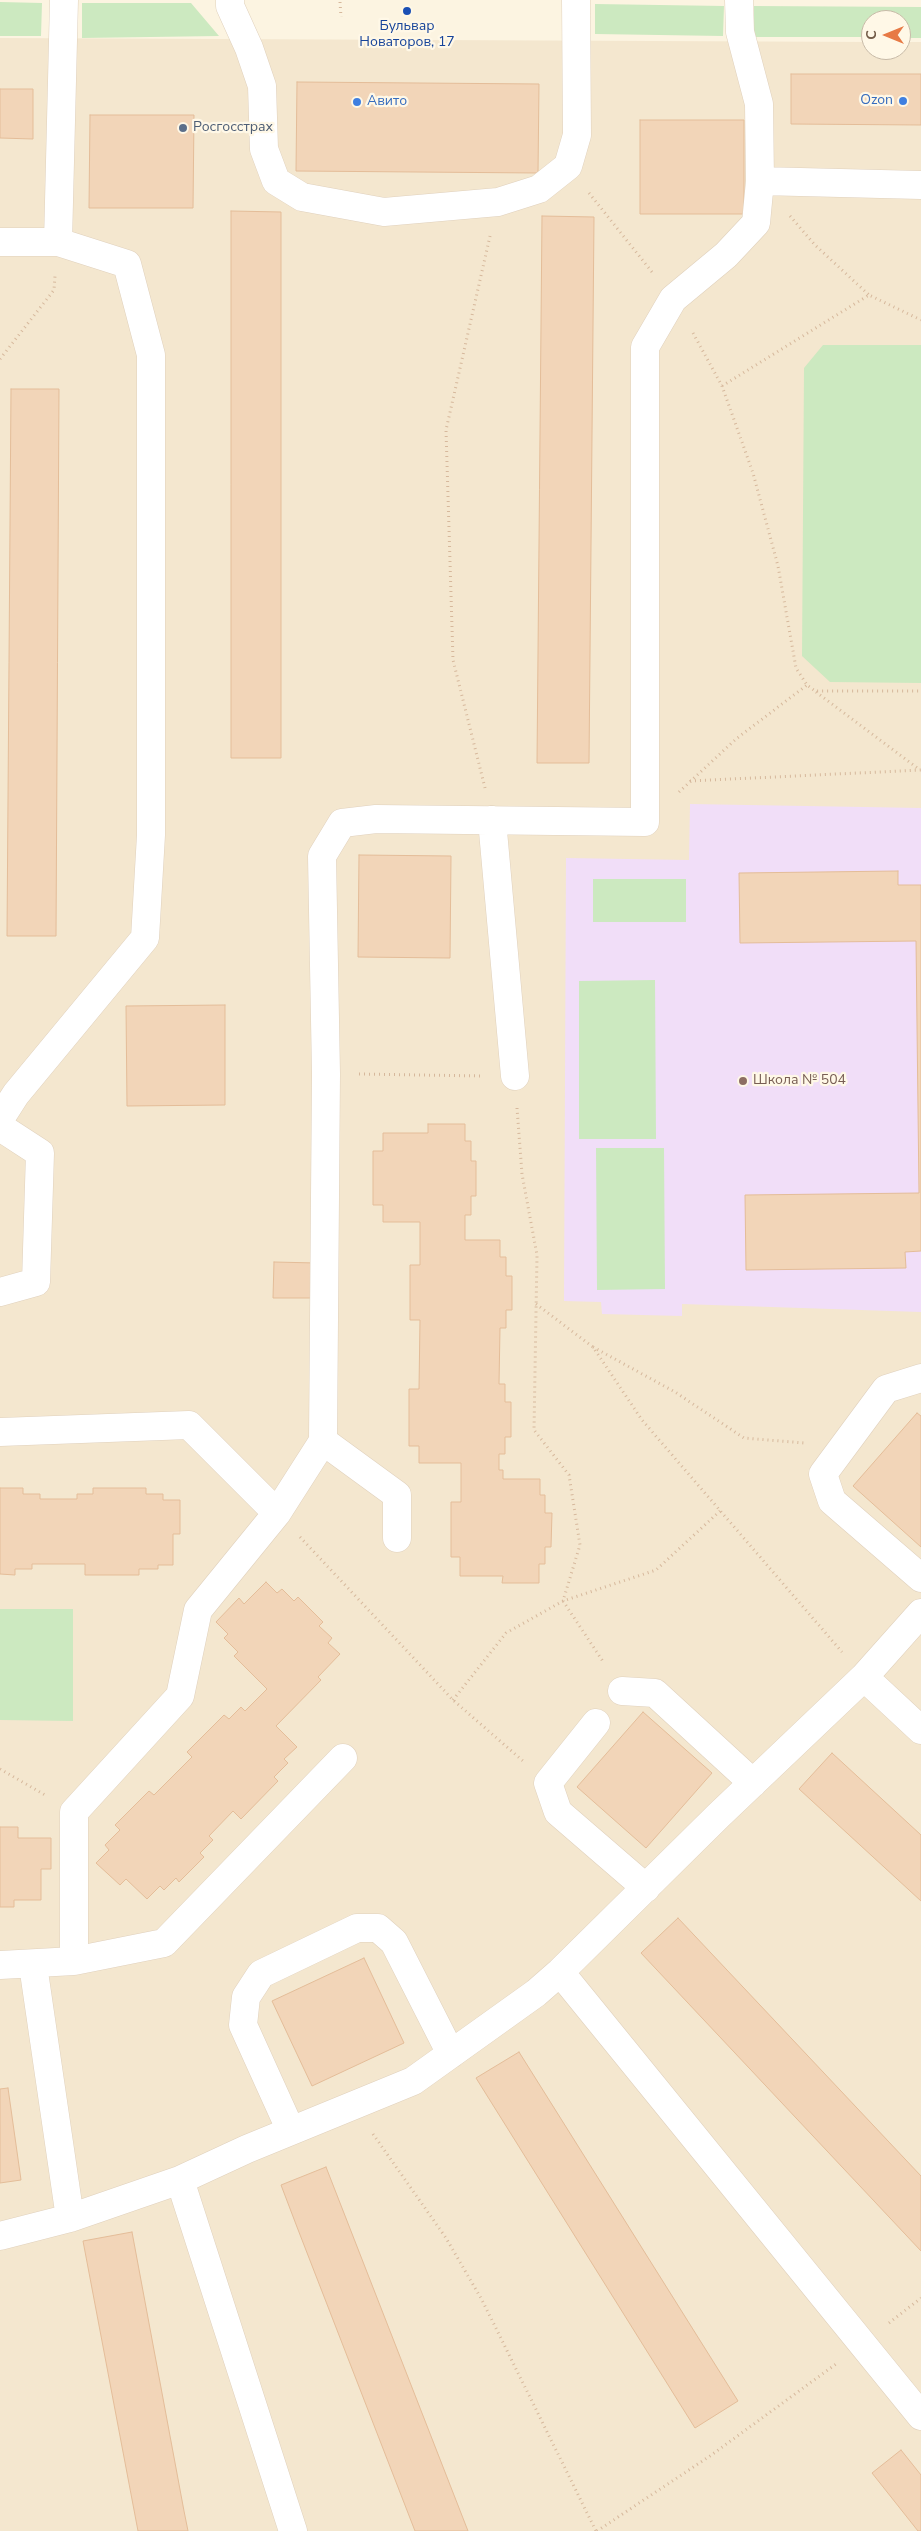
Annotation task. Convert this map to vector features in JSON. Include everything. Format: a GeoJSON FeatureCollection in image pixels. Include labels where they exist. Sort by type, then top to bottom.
{"type":"FeatureCollection","features":[{"type":"Feature","properties":{"kind":"lane"},"geometry":{"type":"LineString","coordinates":[[58,242],[64,0]]}},
{"type":"Feature","properties":{"kind":"lane"},"geometry":{"type":"LineString","coordinates":[[230,0],[230,6],[249,48],[262,86],[264,149],[276,181],[302,197],[384,212],[498,202],[539,189],[568,166],[577,135],[576,0]]}},
{"type":"Feature","properties":{"kind":"lane"},"geometry":{"type":"LineString","coordinates":[[74,1961],[74,1812],[180,1696],[198,1610],[278,1513],[323,1441],[326,1074],[322,856],[342,823],[376,819],[645,822],[645,347],[673,299],[726,255],[756,223],[760,181],[759,104],[740,32],[739,0]]}},
{"type":"Feature","properties":{"kind":"lane"},"geometry":{"type":"LineString","coordinates":[[760,181],[921,185]]}},
{"type":"Feature","properties":{"kind":"lane"},"geometry":{"type":"LineString","coordinates":[[0,242],[58,242],[126,264],[151,355],[151,835],[145,938],[16,1094],[0,1119]]}},
{"type":"Feature","properties":{"kind":"lane"},"geometry":{"type":"LineString","coordinates":[[492,820],[515,1076]]}},
{"type":"Feature","properties":{"kind":"lane"},"geometry":{"type":"LineString","coordinates":[[0,1127],[40,1153],[36,1282],[0,1292]]}},
{"type":"Feature","properties":{"kind":"lane"},"geometry":{"type":"LineString","coordinates":[[921,1378],[886,1390],[824,1474],[832,1501],[921,1578]]}},
{"type":"Feature","properties":{"kind":"lane"},"geometry":{"type":"LineString","coordinates":[[0,1432],[189,1425],[278,1513]]}},
{"type":"Feature","properties":{"kind":"lane"},"geometry":{"type":"LineString","coordinates":[[323,1441],[397,1495],[397,1538]]}},
{"type":"Feature","properties":{"kind":"lane"},"geometry":{"type":"LineString","coordinates":[[0,2236],[70,2218],[180,2180],[352,2105],[413,2081],[536,1993],[560,1972],[864,1677],[921,1613]]}},
{"type":"Feature","properties":{"kind":"lane"},"geometry":{"type":"LineString","coordinates":[[864,1677],[921,1730]]}},
{"type":"Feature","properties":{"kind":"lane"},"geometry":{"type":"LineString","coordinates":[[622,1691],[655,1693],[753,1783]]}},
{"type":"Feature","properties":{"kind":"lane"},"geometry":{"type":"LineString","coordinates":[[596,1723],[548,1783],[558,1812],[646,1888]]}},
{"type":"Feature","properties":{"kind":"lane"},"geometry":{"type":"LineString","coordinates":[[0,1965],[33,1965],[74,1961],[164,1943],[343,1758]]}},
{"type":"Feature","properties":{"kind":"lane"},"geometry":{"type":"LineString","coordinates":[[291,2131],[243,2025],[246,1997],[261,1974],[357,1928],[378,1928],[394,1942],[451,2054]]}},
{"type":"Feature","properties":{"kind":"lane"},"geometry":{"type":"LineString","coordinates":[[33,1965],[70,2218]]}},
{"type":"Feature","properties":{"kind":"lane"},"geometry":{"type":"LineString","coordinates":[[560,1972],[852,2352],[921,2416]]}},
{"type":"Feature","properties":{"kind":"lane"},"geometry":{"type":"LineString","coordinates":[[180,2180],[293,2531]]}},
{"type":"Feature","properties":{"kind":"path"},"geometry":{"type":"LineString","coordinates":[[340,2],[341,16]]}},
{"type":"Feature","properties":{"kind":"path"},"geometry":{"type":"LineString","coordinates":[[568,166],[673,299],[722,386],[753,472],[775,557],[796,668],[807,685],[920,770]]}},
{"type":"Feature","properties":{"kind":"path"},"geometry":{"type":"LineString","coordinates":[[760,181],[815,245],[869,295],[921,320]]}},
{"type":"Feature","properties":{"kind":"path"},"geometry":{"type":"LineString","coordinates":[[492,820],[453,660],[446,430],[498,202]]}},
{"type":"Feature","properties":{"kind":"path"},"geometry":{"type":"LineString","coordinates":[[722,386],[869,295]]}},
{"type":"Feature","properties":{"kind":"path"},"geometry":{"type":"LineString","coordinates":[[0,359],[47,299]]}},
{"type":"Feature","properties":{"kind":"path"},"geometry":{"type":"LineString","coordinates":[[645,822],[736,739],[807,685]]}},
{"type":"Feature","properties":{"kind":"path"},"geometry":{"type":"LineString","coordinates":[[815,691],[921,691]]}},
{"type":"Feature","properties":{"kind":"path"},"geometry":{"type":"LineString","coordinates":[[690,781],[920,770]]}},
{"type":"Feature","properties":{"kind":"path"},"geometry":{"type":"LineString","coordinates":[[326,1074],[515,1076],[522,1174],[537,1255],[534,1430],[569,1475],[580,1545],[564,1601],[622,1691]]}},
{"type":"Feature","properties":{"kind":"path"},"geometry":{"type":"LineString","coordinates":[[536,1304],[593,1347],[675,1392],[744,1438],[808,1443]]}},
{"type":"Feature","properties":{"kind":"path"},"geometry":{"type":"LineString","coordinates":[[593,1347],[642,1420],[864,1677]]}},
{"type":"Feature","properties":{"kind":"path"},"geometry":{"type":"LineString","coordinates":[[453,1700],[506,1633],[564,1601],[656,1570],[720,1511]]}},
{"type":"Feature","properties":{"kind":"path"},"geometry":{"type":"LineString","coordinates":[[278,1513],[453,1700],[548,1783]]}},
{"type":"Feature","properties":{"kind":"path"},"geometry":{"type":"LineString","coordinates":[[0,1769],[74,1812]]}},
{"type":"Feature","properties":{"kind":"path"},"geometry":{"type":"LineString","coordinates":[[352,2105],[446,2238],[482,2300],[597,2531],[710,2456],[852,2352],[921,2298]]}},
{"type":"Feature","properties":{"kind":"shaded area"},"geometry":{"type":"Polygon","coordinates":[[[0,38],[861,42],[861,60],[911,60],[911,42],[921,42],[921,2531],[0,2531],[0,38]]]}},
{"type":"Feature","properties":{"kind":"shaded area","name":"Школа № 504"},"geometry":{"type":"Polygon","coordinates":[[[690,804],[921,808],[921,1312],[682,1304],[682,1316],[602,1314],[601,1302],[564,1301],[566,858],[689,860],[690,804]]]}},
{"type":"Feature","properties":{"kind":"green space"},"geometry":{"type":"Polygon","coordinates":[[[0,2],[42,3],[41,36],[0,36],[0,2]]]}},
{"type":"Feature","properties":{"kind":"green space"},"geometry":{"type":"Polygon","coordinates":[[[82,3],[191,3],[219,36],[82,38],[82,3]]]}},
{"type":"Feature","properties":{"kind":"green space"},"geometry":{"type":"Polygon","coordinates":[[[595,4],[724,6],[723,36],[595,34],[595,4]]]}},
{"type":"Feature","properties":{"kind":"green space"},"geometry":{"type":"Polygon","coordinates":[[[754,6],[921,7],[921,38],[911,38],[911,10],[861,10],[861,37],[754,37],[754,6]]]}},
{"type":"Feature","properties":{"kind":"green space"},"geometry":{"type":"Polygon","coordinates":[[[823,345],[921,345],[921,683],[830,682],[802,656],[804,368],[823,345]]]}},
{"type":"Feature","properties":{"kind":"green space"},"geometry":{"type":"Polygon","coordinates":[[[593,879],[686,879],[686,922],[593,922],[593,879]]]}},
{"type":"Feature","properties":{"kind":"green space"},"geometry":{"type":"Polygon","coordinates":[[[655,980],[656,1139],[579,1139],[579,981],[655,980]]]}},
{"type":"Feature","properties":{"kind":"green space"},"geometry":{"type":"Polygon","coordinates":[[[596,1148],[664,1148],[665,1289],[597,1290],[596,1148]]]}},
{"type":"Feature","properties":{"kind":"green space"},"geometry":{"type":"Polygon","coordinates":[[[0,1609],[73,1609],[73,1721],[0,1720],[0,1609]]]}},
{"type":"Feature","properties":{"kind":"building"},"geometry":{"type":"Polygon","coordinates":[[[791,74],[921,74],[921,125],[791,124],[791,74]]]}},
{"type":"Feature","properties":{"kind":"building"},"geometry":{"type":"Polygon","coordinates":[[[297,82],[539,84],[538,173],[296,171],[297,82]]]}},
{"type":"Feature","properties":{"kind":"building"},"geometry":{"type":"Polygon","coordinates":[[[0,89],[33,89],[33,139],[0,138],[0,89]]]}},
{"type":"Feature","properties":{"kind":"building"},"geometry":{"type":"Polygon","coordinates":[[[90,115],[194,115],[193,208],[89,208],[90,115]]]}},
{"type":"Feature","properties":{"kind":"building"},"geometry":{"type":"Polygon","coordinates":[[[640,120],[744,120],[744,214],[640,214],[640,120]]]}},
{"type":"Feature","properties":{"kind":"building"},"geometry":{"type":"Polygon","coordinates":[[[231,211],[281,212],[281,758],[231,758],[231,211]]]}},
{"type":"Feature","properties":{"kind":"building"},"geometry":{"type":"Polygon","coordinates":[[[542,216],[594,217],[589,763],[537,763],[542,216]]]}},
{"type":"Feature","properties":{"kind":"building"},"geometry":{"type":"Polygon","coordinates":[[[11,389],[59,389],[56,936],[7,936],[11,389]]]}},
{"type":"Feature","properties":{"kind":"building"},"geometry":{"type":"Polygon","coordinates":[[[359,855],[451,856],[450,958],[358,957],[359,855]]]}},
{"type":"Feature","properties":{"kind":"building"},"geometry":{"type":"Polygon","coordinates":[[[898,871],[898,885],[921,885],[921,1251],[905,1252],[906,1268],[746,1270],[745,1195],[919,1193],[916,941],[740,943],[739,873],[898,871]]]}},
{"type":"Feature","properties":{"kind":"building"},"geometry":{"type":"Polygon","coordinates":[[[225,1005],[225,1105],[127,1106],[126,1006],[225,1005]]]}},
{"type":"Feature","properties":{"kind":"building"},"geometry":{"type":"Polygon","coordinates":[[[428,1124],[465,1124],[465,1141],[471,1141],[471,1161],[476,1161],[476,1196],[471,1196],[471,1215],[465,1215],[465,1240],[500,1240],[500,1257],[506,1257],[506,1276],[512,1276],[512,1310],[506,1310],[506,1328],[500,1328],[499,1384],[505,1384],[505,1402],[511,1402],[511,1437],[505,1437],[505,1454],[499,1454],[499,1470],[503,1470],[503,1479],[540,1479],[540,1495],[545,1495],[545,1513],[552,1513],[551,1547],[545,1547],[545,1564],[539,1564],[539,1583],[502,1583],[503,1576],[460,1576],[460,1557],[451,1557],[451,1502],[461,1502],[461,1463],[419,1463],[419,1446],[409,1446],[409,1389],[419,1389],[420,1320],[410,1320],[410,1265],[420,1265],[420,1222],[383,1222],[383,1205],[373,1205],[373,1151],[383,1151],[383,1133],[428,1133],[428,1124]]]}},
{"type":"Feature","properties":{"kind":"building"},"geometry":{"type":"Polygon","coordinates":[[[274,1262],[316,1263],[314,1298],[273,1298],[274,1262]]]}},
{"type":"Feature","properties":{"kind":"building"},"geometry":{"type":"Polygon","coordinates":[[[917,1413],[921,1416],[921,1547],[853,1486],[917,1413]]]}},
{"type":"Feature","properties":{"kind":"building"},"geometry":{"type":"Polygon","coordinates":[[[0,1488],[23,1488],[23,1494],[40,1494],[40,1499],[77,1499],[77,1494],[93,1494],[93,1488],[146,1488],[146,1494],[163,1494],[163,1500],[180,1500],[180,1534],[173,1534],[173,1565],[158,1565],[158,1569],[139,1569],[139,1575],[85,1575],[85,1564],[32,1564],[32,1569],[15,1569],[15,1575],[0,1574],[0,1488]]]}},
{"type":"Feature","properties":{"kind":"building"},"geometry":{"type":"Polygon","coordinates":[[[266,1582],[277,1593],[282,1589],[294,1601],[298,1597],[323,1622],[319,1626],[332,1638],[328,1643],[340,1654],[318,1677],[321,1680],[276,1726],[297,1747],[284,1759],[288,1763],[274,1777],[278,1781],[241,1819],[233,1811],[209,1836],[213,1840],[200,1853],[204,1857],[179,1882],[176,1878],[164,1890],[160,1886],[147,1899],[126,1879],[120,1885],[96,1863],[109,1850],[105,1845],[120,1830],[115,1825],[149,1791],[154,1795],[192,1757],[187,1752],[224,1715],[229,1719],[241,1707],[245,1711],[267,1689],[234,1656],[238,1652],[224,1638],[228,1634],[216,1622],[239,1598],[244,1604],[266,1582]]]}},
{"type":"Feature","properties":{"kind":"building"},"geometry":{"type":"Polygon","coordinates":[[[643,1712],[712,1773],[646,1848],[577,1787],[643,1712]]]}},
{"type":"Feature","properties":{"kind":"building"},"geometry":{"type":"Polygon","coordinates":[[[832,1753],[921,1835],[921,1901],[799,1789],[832,1753]]]}},
{"type":"Feature","properties":{"kind":"building"},"geometry":{"type":"Polygon","coordinates":[[[0,1827],[18,1827],[18,1838],[51,1838],[51,1869],[41,1869],[41,1900],[14,1900],[14,1907],[0,1907],[0,1827]]]}},
{"type":"Feature","properties":{"kind":"building"},"geometry":{"type":"Polygon","coordinates":[[[678,1918],[921,2176],[921,2251],[641,1953],[678,1918]]]}},
{"type":"Feature","properties":{"kind":"building"},"geometry":{"type":"Polygon","coordinates":[[[364,1958],[404,2043],[312,2086],[272,2001],[364,1958]]]}},
{"type":"Feature","properties":{"kind":"building"},"geometry":{"type":"Polygon","coordinates":[[[519,2052],[738,2401],[695,2428],[476,2078],[519,2052]]]}},
{"type":"Feature","properties":{"kind":"building"},"geometry":{"type":"Polygon","coordinates":[[[8,2088],[21,2180],[0,2183],[0,2089],[8,2088]]]}},
{"type":"Feature","properties":{"kind":"building"},"geometry":{"type":"Polygon","coordinates":[[[326,2167],[468,2531],[415,2531],[281,2185],[326,2167]]]}},
{"type":"Feature","properties":{"kind":"building"},"geometry":{"type":"Polygon","coordinates":[[[132,2232],[188,2531],[138,2531],[83,2241],[132,2232]]]}},
{"type":"Feature","properties":{"kind":"building"},"geometry":{"type":"Polygon","coordinates":[[[901,2450],[921,2475],[921,2531],[918,2531],[872,2473],[901,2450]]]}},
{"type":"Feature","properties":{"kind":"place","name":"Бульвар Новаторов, 17"},"geometry":{"type":"Point","coordinates":[407,11]}},
{"type":"Feature","properties":{"kind":"place","name":"Ozon"},"geometry":{"type":"Point","coordinates":[903,101]}},
{"type":"Feature","properties":{"kind":"place","name":"Авито"},"geometry":{"type":"Point","coordinates":[357,102]}},
{"type":"Feature","properties":{"kind":"place","name":"Росгосстрах"},"geometry":{"type":"Point","coordinates":[183,128]}},
{"type":"Feature","properties":{"kind":"place","name":"Школа № 504"},"geometry":{"type":"Point","coordinates":[743,1081]}}]}
